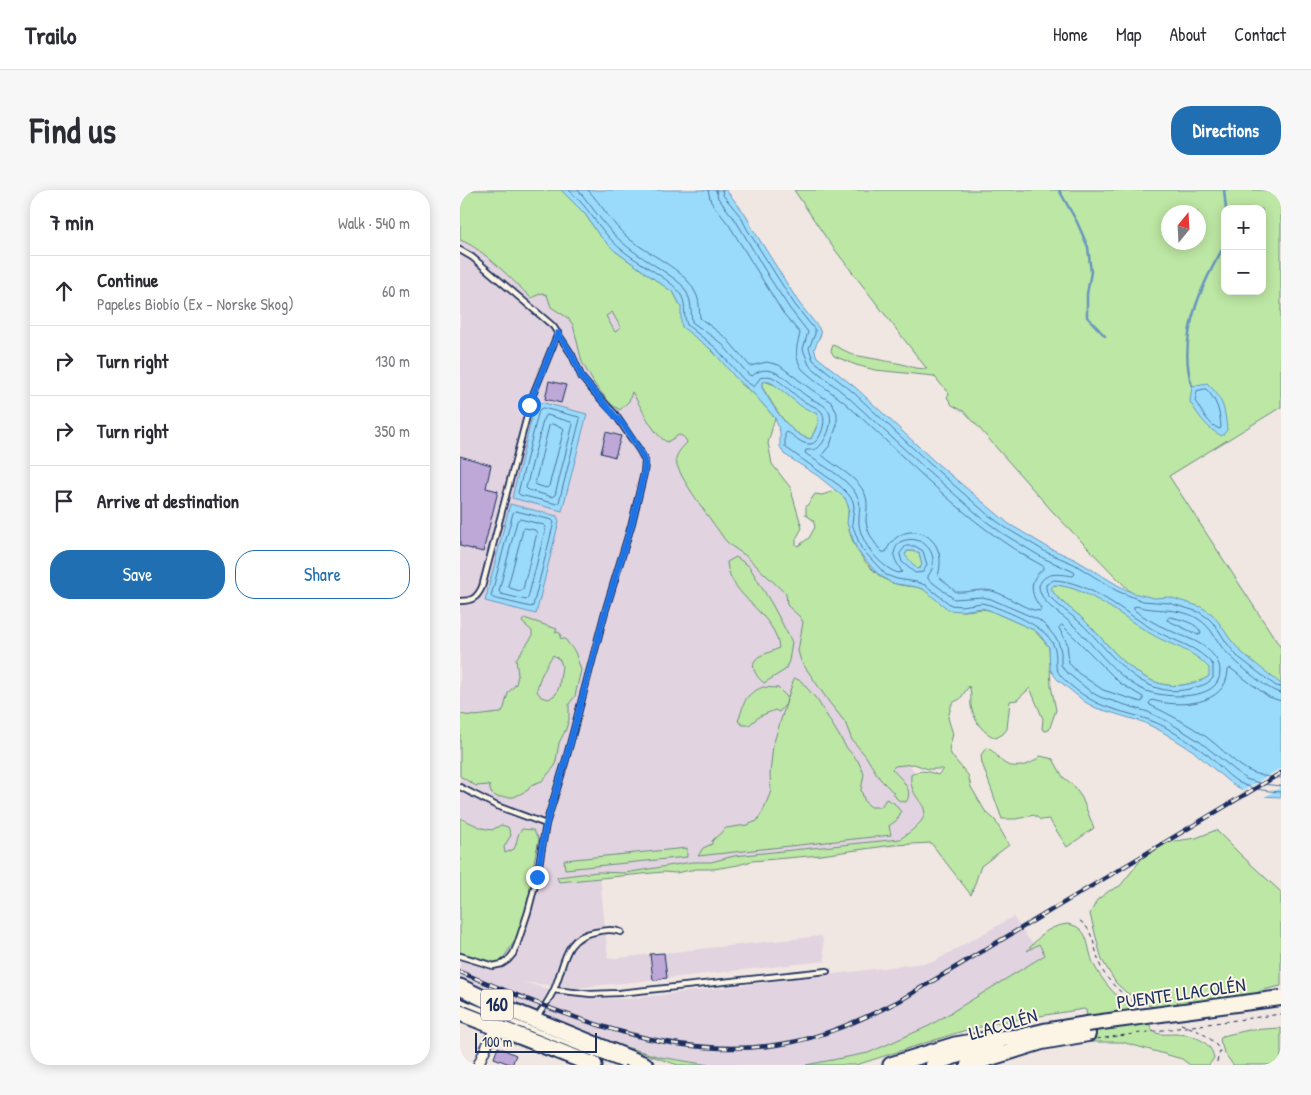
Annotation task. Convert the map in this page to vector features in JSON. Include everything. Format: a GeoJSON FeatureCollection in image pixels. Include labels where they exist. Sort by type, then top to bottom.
{"type":"FeatureCollection","features":[{"type":"Feature","properties":{"kind":"highway","name":"160"},"geometry":{"type":"LineString","coordinates":[[460,987],[633,1063]]}},
{"type":"Feature","properties":{"kind":"highway","name":"160"},"geometry":{"type":"LineString","coordinates":[[460,1013],[594,1065]]}},
{"type":"Feature","properties":{"kind":"highway"},"geometry":{"type":"LineString","coordinates":[[891,1065],[955,1045],[1018,1037]]}},
{"type":"Feature","properties":{"kind":"highway"},"geometry":{"type":"LineString","coordinates":[[633,1063],[650,1065]]}},
{"type":"Feature","properties":{"kind":"main road","name":"PUENTE LLACOLÉN"},"geometry":{"type":"LineString","coordinates":[[1088,1033],[1281,998]]}},
{"type":"Feature","properties":{"kind":"main road","name":"PUENTE LLACOLÉN"},"geometry":{"type":"LineString","coordinates":[[1088,1033],[1281,1008]]}},
{"type":"Feature","properties":{"kind":"main road","name":"LLACOLÉN"},"geometry":{"type":"LineString","coordinates":[[932,1065],[1018,1037],[1044,1031],[1088,1033]]}},
{"type":"Feature","properties":{"kind":"main road","name":"LLACOLÉN"},"geometry":{"type":"LineString","coordinates":[[968,1065],[1042,1042],[1088,1033]]}},
{"type":"Feature","properties":{"kind":"street"},"geometry":{"type":"LineString","coordinates":[[478,1065],[496,1028]]}},
{"type":"Feature","properties":{"kind":"lane"},"geometry":{"type":"LineString","coordinates":[[460,250],[480,263],[553,326],[572,355],[582,378],[624,426],[645,461],[632,523],[605,612],[565,763],[546,824],[537,877],[528,912],[513,954],[502,964],[493,966],[460,956]]}},
{"type":"Feature","properties":{"kind":"lane"},"geometry":{"type":"LineString","coordinates":[[460,601],[474,599],[482,587],[532,397],[558,333]]}},
{"type":"Feature","properties":{"kind":"lane"},"geometry":{"type":"LineString","coordinates":[[460,786],[496,806],[546,824]]}},
{"type":"Feature","properties":{"kind":"lane"},"geometry":{"type":"LineString","coordinates":[[536,1020],[554,990],[567,951],[575,939],[590,932],[607,929],[621,932]]}},
{"type":"Feature","properties":{"kind":"lane"},"geometry":{"type":"LineString","coordinates":[[554,990],[591,994],[619,993],[827,971]]}},
{"type":"Feature","properties":{"kind":"lane"},"geometry":{"type":"LineString","coordinates":[[460,1001],[633,1063]]}},
{"type":"Feature","properties":{"kind":"path"},"geometry":{"type":"LineString","coordinates":[[1080,921],[1086,925],[1089,931],[1103,972],[1115,987],[1127,997],[1148,1009]]}},
{"type":"Feature","properties":{"kind":"path"},"geometry":{"type":"LineString","coordinates":[[1088,1033],[1281,1014]]}},
{"type":"Feature","properties":{"kind":"path"},"geometry":{"type":"LineString","coordinates":[[1180,1023],[1205,1034],[1216,1044],[1220,1051],[1216,1065]]}},
{"type":"Feature","properties":{"kind":"shaded area"},"geometry":{"type":"Polygon","coordinates":[[[460,190],[563,232],[905,758],[963,839],[600,877],[608,959],[822,936],[825,961],[575,988],[523,982],[561,993],[594,998],[629,999],[933,962],[1013,917],[1030,941],[1039,945],[1044,953],[1043,956],[989,991],[929,1026],[868,1053],[806,1065],[709,1065],[660,1057],[619,1045],[460,979],[460,190]]]}},
{"type":"Feature","properties":{"kind":"green space"},"geometry":{"type":"Polygon","coordinates":[[[460,190],[561,190],[585,214],[599,235],[615,251],[674,293],[705,344],[775,418],[768,443],[772,464],[790,487],[802,528],[796,539],[796,545],[798,546],[809,538],[815,527],[813,520],[806,515],[806,507],[815,494],[822,495],[838,490],[848,502],[848,525],[853,542],[864,560],[878,574],[897,584],[923,589],[956,610],[989,610],[1034,630],[1049,647],[1051,686],[1056,710],[1049,730],[1045,731],[1042,729],[1043,719],[1030,688],[1017,700],[1010,701],[1007,729],[996,738],[984,730],[976,719],[971,707],[969,686],[960,699],[952,703],[948,718],[953,734],[949,749],[952,756],[968,775],[971,787],[985,811],[995,820],[1009,845],[981,866],[971,895],[931,843],[893,845],[821,855],[752,861],[714,869],[696,869],[676,873],[663,872],[559,882],[557,877],[598,872],[625,873],[692,862],[711,862],[734,856],[900,839],[915,828],[925,813],[912,786],[911,775],[924,771],[938,775],[943,769],[928,769],[914,764],[895,766],[892,769],[905,784],[909,793],[906,802],[896,798],[852,740],[845,722],[801,661],[798,651],[803,622],[787,605],[786,594],[746,556],[725,540],[689,488],[677,466],[676,459],[680,450],[687,443],[684,438],[679,435],[667,442],[662,438],[652,427],[632,392],[629,401],[620,410],[612,405],[595,385],[582,362],[573,325],[568,318],[551,307],[547,295],[542,293],[531,298],[488,257],[460,240],[460,190]],[[612,312],[606,316],[615,332],[621,328],[612,312]]]}},
{"type":"Feature","properties":{"kind":"green space"},"geometry":{"type":"Polygon","coordinates":[[[794,190],[1281,190],[1281,407],[1169,476],[1281,648],[1281,733],[1209,676],[1197,682],[1171,686],[1142,676],[1117,655],[1084,620],[1053,592],[1051,588],[1054,585],[1086,594],[1103,602],[1152,633],[1185,648],[1053,512],[965,412],[952,405],[947,397],[949,394],[934,376],[875,370],[834,356],[831,351],[833,345],[854,355],[927,369],[829,242],[794,190]]]}},
{"type":"Feature","properties":{"kind":"green space"},"geometry":{"type":"Polygon","coordinates":[[[762,382],[775,385],[817,414],[819,421],[811,439],[795,432],[782,418],[762,387],[762,382]]]}},
{"type":"Feature","properties":{"kind":"green space"},"geometry":{"type":"Polygon","coordinates":[[[907,551],[919,553],[922,565],[920,568],[917,569],[907,559],[905,555],[907,551]]]}},
{"type":"Feature","properties":{"kind":"green space"},"geometry":{"type":"Polygon","coordinates":[[[736,557],[749,566],[792,642],[789,661],[785,670],[764,683],[754,670],[754,662],[760,656],[779,648],[776,636],[770,625],[736,585],[730,574],[727,562],[736,557]]]}},
{"type":"Feature","properties":{"kind":"green space"},"geometry":{"type":"Polygon","coordinates":[[[524,618],[557,629],[555,633],[561,634],[560,638],[565,639],[575,652],[581,670],[575,696],[569,704],[569,719],[559,743],[555,766],[542,781],[531,785],[528,790],[514,797],[497,797],[491,793],[489,785],[476,786],[460,776],[460,714],[476,716],[501,713],[508,693],[516,684],[518,675],[516,659],[532,637],[532,631],[522,622],[524,618]],[[553,655],[543,672],[537,691],[541,697],[549,699],[556,694],[562,666],[560,660],[553,655]]]}},
{"type":"Feature","properties":{"kind":"green space"},"geometry":{"type":"Polygon","coordinates":[[[794,678],[801,681],[818,701],[846,747],[858,761],[864,774],[861,790],[865,802],[871,807],[881,807],[886,799],[894,803],[901,812],[897,820],[889,826],[891,835],[698,856],[703,848],[712,844],[712,841],[726,828],[747,825],[757,821],[763,811],[771,791],[770,774],[773,745],[794,678]]]}},
{"type":"Feature","properties":{"kind":"green space"},"geometry":{"type":"Polygon","coordinates":[[[763,687],[778,688],[787,697],[786,704],[779,712],[775,710],[760,716],[749,725],[743,725],[738,721],[748,696],[763,687]]]}},
{"type":"Feature","properties":{"kind":"green space"},"geometry":{"type":"Polygon","coordinates":[[[986,748],[992,750],[1004,763],[1013,766],[1023,766],[1033,762],[1040,756],[1053,759],[1063,777],[1073,785],[1082,798],[1094,828],[1067,847],[1049,819],[1041,820],[1034,815],[1016,819],[1002,819],[982,763],[981,755],[986,748]]]}},
{"type":"Feature","properties":{"kind":"green space"},"geometry":{"type":"Polygon","coordinates":[[[460,818],[482,828],[492,830],[501,825],[508,827],[511,835],[504,847],[505,853],[514,849],[522,829],[533,830],[539,839],[531,876],[528,910],[514,942],[502,960],[497,963],[460,952],[460,818]]]}},
{"type":"Feature","properties":{"kind":"green space"},"geometry":{"type":"Polygon","coordinates":[[[1216,830],[1281,892],[1281,986],[1263,990],[1221,1011],[1200,1017],[1183,1018],[1148,1005],[1127,993],[1116,983],[1102,960],[1090,914],[1097,900],[1120,886],[1140,861],[1143,854],[1149,850],[1162,843],[1196,838],[1216,830]]]}},
{"type":"Feature","properties":{"kind":"green space"},"geometry":{"type":"Polygon","coordinates":[[[687,848],[687,857],[565,869],[564,860],[687,848]]]}},
{"type":"Feature","properties":{"kind":"green space"},"geometry":{"type":"Polygon","coordinates":[[[1067,924],[1080,929],[1086,939],[1094,965],[1104,981],[1126,1004],[1144,1018],[1154,1032],[1187,1035],[1205,1042],[1214,1058],[1209,1065],[1190,1065],[1182,1059],[1122,1042],[1090,1042],[1086,1010],[1084,1009],[1001,1022],[963,1031],[856,1065],[806,1065],[868,1053],[929,1026],[1045,955],[1039,944],[1027,951],[1049,930],[1067,924]]]}},
{"type":"Feature","properties":{"kind":"green space"},"geometry":{"type":"Polygon","coordinates":[[[1281,1028],[1281,1065],[1233,1065],[1224,1052],[1220,1040],[1222,1036],[1249,1030],[1281,1028]]]}},
{"type":"Feature","properties":{"kind":"green space"},"geometry":{"type":"Polygon","coordinates":[[[619,1045],[660,1057],[709,1065],[678,1065],[619,1045]]]}},
{"type":"Feature","properties":{"kind":"water"},"geometry":{"type":"Polygon","coordinates":[[[561,190],[726,190],[746,215],[799,303],[819,328],[821,334],[814,349],[817,357],[856,388],[934,461],[1009,524],[1049,548],[1076,560],[1133,593],[1154,598],[1169,597],[1201,607],[1212,614],[1241,652],[1281,684],[1281,797],[1259,796],[1241,789],[1229,782],[1192,750],[1161,731],[1143,722],[1096,708],[1085,702],[1057,679],[1050,669],[1049,647],[1034,630],[982,608],[961,611],[949,610],[923,589],[891,583],[876,572],[857,550],[847,523],[849,508],[845,498],[818,476],[784,454],[780,446],[780,432],[775,418],[754,394],[734,376],[713,351],[682,327],[681,307],[674,293],[615,251],[599,235],[585,214],[561,190]],[[768,381],[762,382],[762,388],[776,411],[795,432],[811,439],[819,422],[817,414],[801,406],[768,381]],[[907,551],[905,555],[917,569],[920,568],[922,565],[919,553],[907,551]],[[1054,585],[1051,588],[1117,655],[1142,676],[1171,686],[1197,682],[1209,676],[1209,668],[1196,657],[1153,635],[1105,604],[1067,587],[1054,585]]]}},
{"type":"Feature","properties":{"kind":"water"},"geometry":{"type":"Polygon","coordinates":[[[1207,383],[1217,394],[1224,410],[1227,430],[1222,436],[1208,426],[1190,402],[1192,386],[1207,383]]]}},
{"type":"Feature","properties":{"kind":"water"},"geometry":{"type":"Polygon","coordinates":[[[536,401],[587,414],[562,511],[512,498],[536,401]]]}},
{"type":"Feature","properties":{"kind":"water"},"geometry":{"type":"Polygon","coordinates":[[[510,504],[557,516],[559,521],[536,614],[485,601],[510,504]]]}},
{"type":"Feature","properties":{"kind":"pier"},"geometry":{"type":"Polygon","coordinates":[[[1281,768],[1281,787],[1263,798],[1241,792],[1281,768]]]}},
{"type":"Feature","properties":{"kind":"building"},"geometry":{"type":"Polygon","coordinates":[[[549,381],[566,385],[561,403],[545,399],[549,381]]]}},
{"type":"Feature","properties":{"kind":"building"},"geometry":{"type":"Polygon","coordinates":[[[606,432],[621,436],[615,457],[601,453],[606,432]]]}},
{"type":"Feature","properties":{"kind":"building"},"geometry":{"type":"Polygon","coordinates":[[[460,456],[491,465],[486,488],[498,491],[483,552],[460,546],[460,456]]]}},
{"type":"Feature","properties":{"kind":"building"},"geometry":{"type":"Polygon","coordinates":[[[664,953],[667,978],[653,980],[650,954],[664,953]]]}},
{"type":"Feature","properties":{"kind":"building"},"geometry":{"type":"Polygon","coordinates":[[[498,1047],[516,1055],[512,1065],[494,1058],[498,1047]]]}},
{"type":"Feature","properties":{"kind":"waterway"},"geometry":{"type":"LineString","coordinates":[[1059,190],[1077,222],[1088,247],[1091,272],[1087,294],[1087,317],[1105,336]]}},
{"type":"Feature","properties":{"kind":"waterway"},"geometry":{"type":"LineString","coordinates":[[1224,190],[1226,205]]}},
{"type":"Feature","properties":{"kind":"waterway"},"geometry":{"type":"LineString","coordinates":[[1192,386],[1188,368],[1187,349],[1189,331],[1200,295],[1222,250]]}},
{"type":"Feature","properties":{"kind":"railway"},"geometry":{"type":"LineString","coordinates":[[460,972],[577,1018],[657,1040],[698,1047],[740,1048],[797,1041],[842,1027],[899,1001],[1281,773]]}},
{"type":"Feature","properties":{"kind":"route"},"geometry":{"type":"LineString","coordinates":[[529,405],[558,333],[567,350],[572,355],[582,378],[615,414],[645,461],[632,523],[605,612],[565,763],[546,824],[537,877]]}}]}
